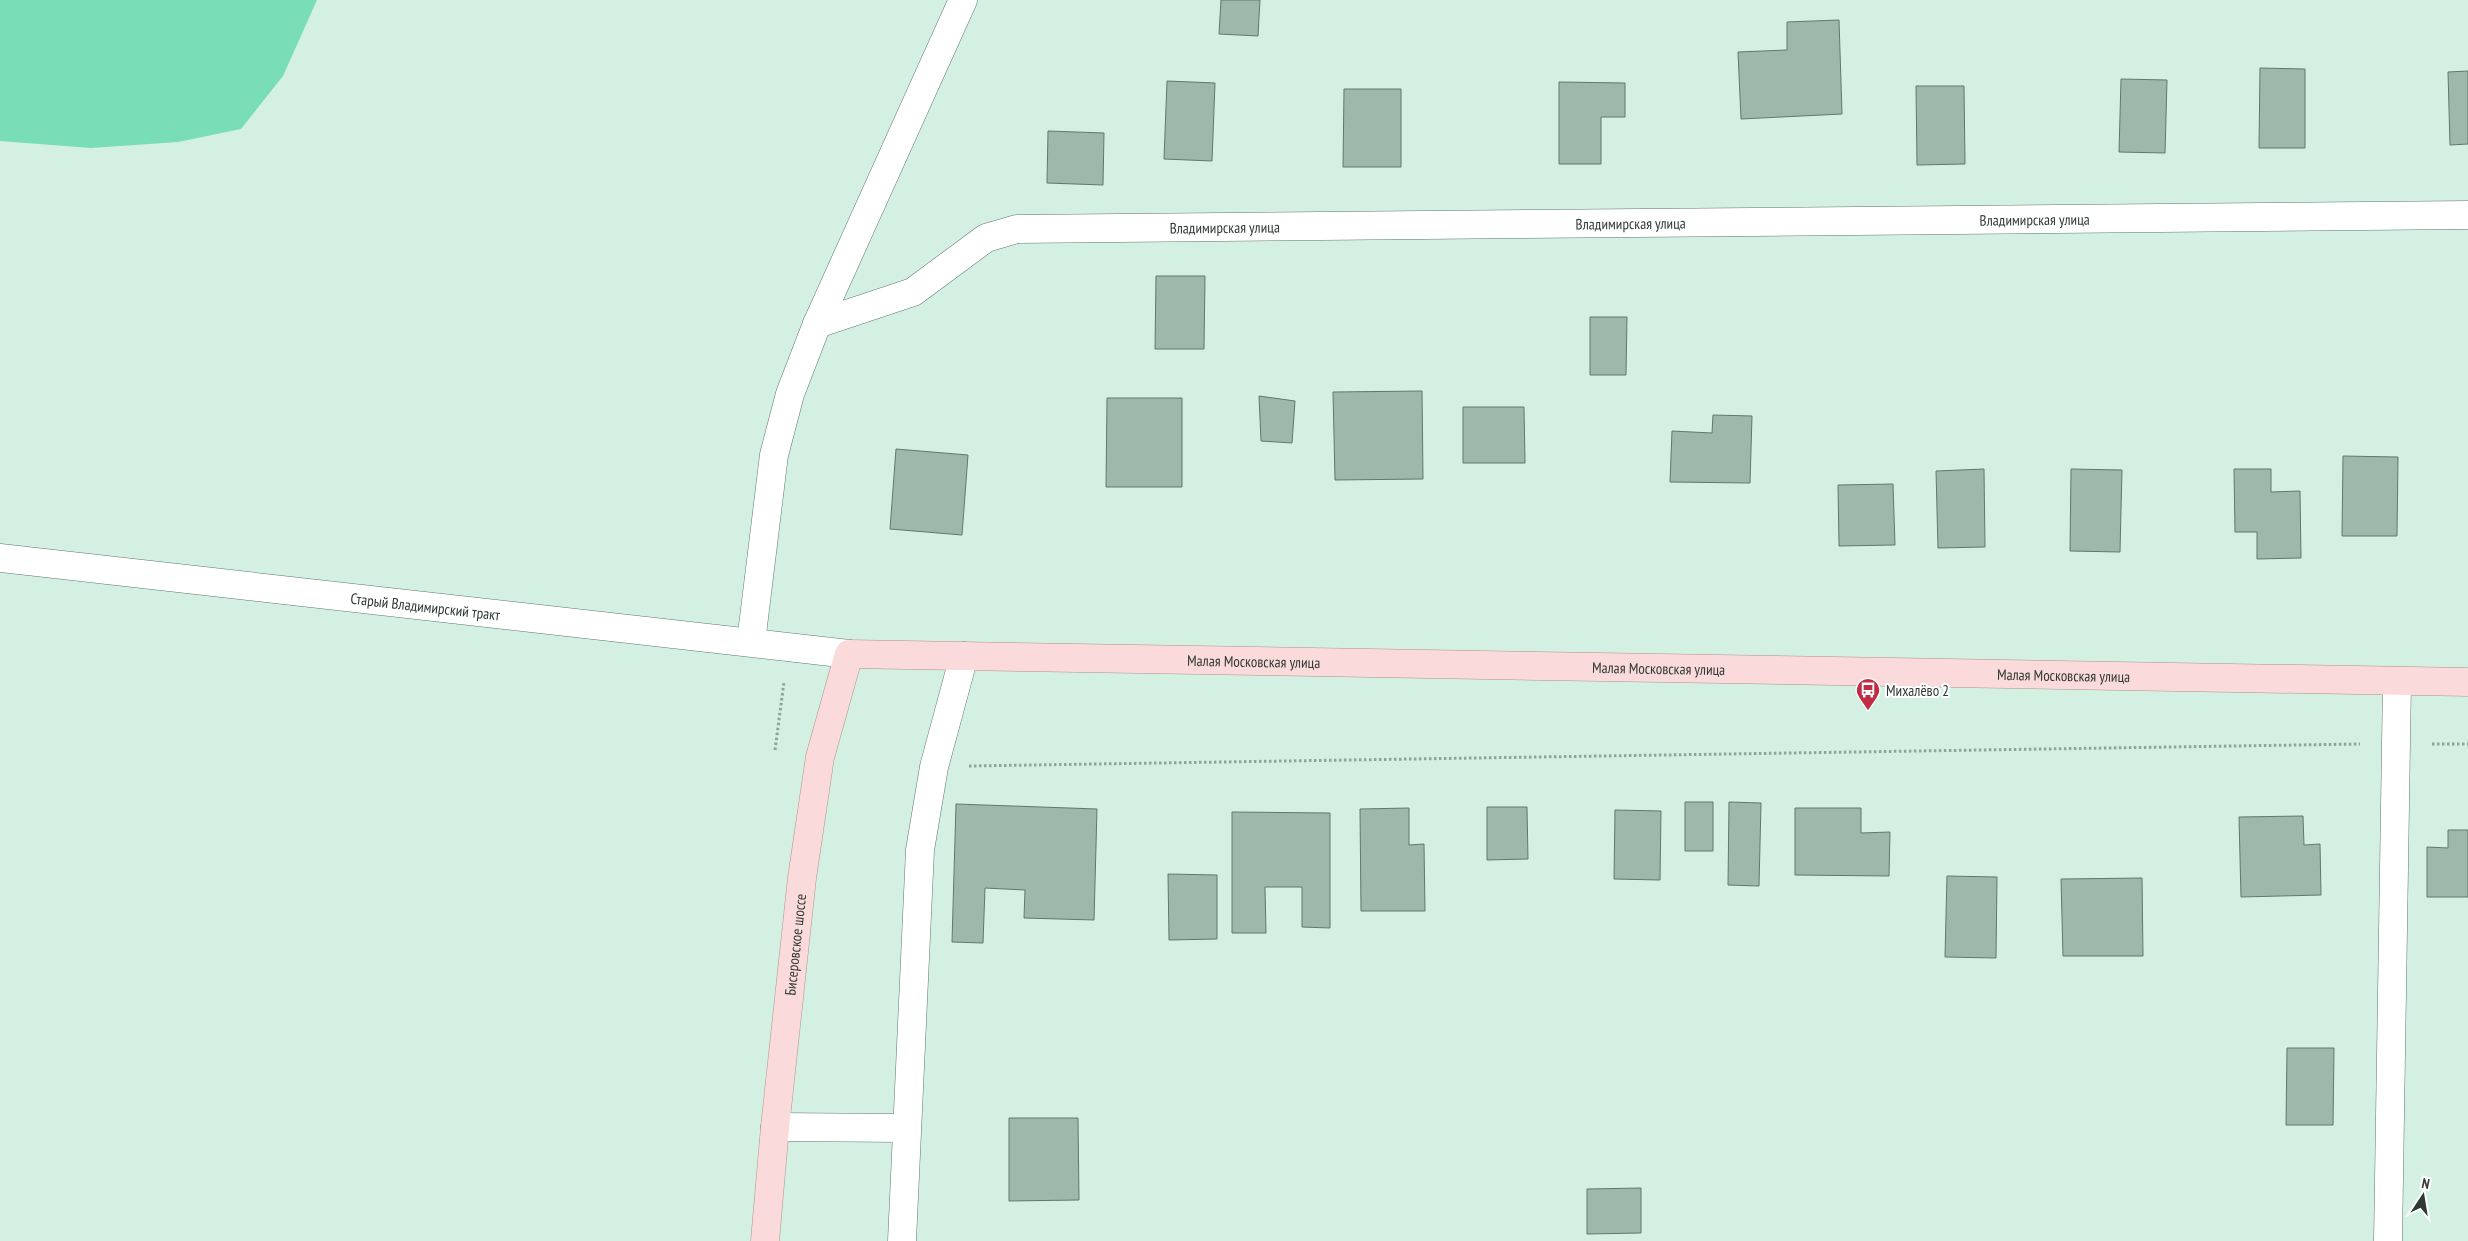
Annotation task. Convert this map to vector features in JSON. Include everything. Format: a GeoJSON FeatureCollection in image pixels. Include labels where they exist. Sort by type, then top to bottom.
{"type":"FeatureCollection","features":[{"type":"Feature","properties":{"kind":"main road","name":"Малая Московская улица"},"geometry":{"type":"LineString","coordinates":[[850,654],[2468,682]]}},
{"type":"Feature","properties":{"kind":"main road","name":"Бисеровское шоссе"},"geometry":{"type":"LineString","coordinates":[[765,1241],[775,1127],[802,878],[820,757],[850,654]]}},
{"type":"Feature","properties":{"kind":"street"},"geometry":{"type":"LineString","coordinates":[[751,642],[774,455],[790,394],[817,324],[963,0]]}},
{"type":"Feature","properties":{"kind":"street","name":"Владимирская улица"},"geometry":{"type":"LineString","coordinates":[[817,324],[913,292],[986,238],[1017,229],[2468,215]]}},
{"type":"Feature","properties":{"kind":"street","name":"Старый Владимирский тракт"},"geometry":{"type":"LineString","coordinates":[[0,558],[850,654]]}},
{"type":"Feature","properties":{"kind":"street"},"geometry":{"type":"LineString","coordinates":[[902,1241],[920,850],[934,767],[964,656]]}},
{"type":"Feature","properties":{"kind":"street"},"geometry":{"type":"LineString","coordinates":[[2388,1241],[2398,682]]}},
{"type":"Feature","properties":{"kind":"street"},"geometry":{"type":"LineString","coordinates":[[775,1127],[906,1128]]}},
{"type":"Feature","properties":{"kind":"path"},"geometry":{"type":"LineString","coordinates":[[934,767],[2396,743],[2468,744]]}},
{"type":"Feature","properties":{"kind":"shaded area"},"geometry":{"type":"Polygon","coordinates":[[[0,0],[317,0],[283,76],[241,129],[178,142],[91,148],[0,141],[0,0]]]}},
{"type":"Feature","properties":{"kind":"building"},"geometry":{"type":"Polygon","coordinates":[[[1221,0],[1260,0],[1258,36],[1219,34],[1221,0]]]}},
{"type":"Feature","properties":{"kind":"building"},"geometry":{"type":"Polygon","coordinates":[[[1839,20],[1842,114],[1741,119],[1738,52],[1787,50],[1787,22],[1839,20]]]}},
{"type":"Feature","properties":{"kind":"building"},"geometry":{"type":"Polygon","coordinates":[[[2260,68],[2305,69],[2305,148],[2259,148],[2260,68]]]}},
{"type":"Feature","properties":{"kind":"building"},"geometry":{"type":"Polygon","coordinates":[[[2468,71],[2468,144],[2450,145],[2448,72],[2468,71]]]}},
{"type":"Feature","properties":{"kind":"building"},"geometry":{"type":"Polygon","coordinates":[[[2121,79],[2167,80],[2165,153],[2119,152],[2121,79]]]}},
{"type":"Feature","properties":{"kind":"building"},"geometry":{"type":"Polygon","coordinates":[[[1167,81],[1215,83],[1212,161],[1164,159],[1167,81]]]}},
{"type":"Feature","properties":{"kind":"building"},"geometry":{"type":"Polygon","coordinates":[[[1559,82],[1625,83],[1625,117],[1601,117],[1601,164],[1559,164],[1559,82]]]}},
{"type":"Feature","properties":{"kind":"building"},"geometry":{"type":"Polygon","coordinates":[[[1916,86],[1964,86],[1965,164],[1917,165],[1916,86]]]}},
{"type":"Feature","properties":{"kind":"building"},"geometry":{"type":"Polygon","coordinates":[[[1344,89],[1401,89],[1401,167],[1343,167],[1344,89]]]}},
{"type":"Feature","properties":{"kind":"building"},"geometry":{"type":"Polygon","coordinates":[[[1048,131],[1104,133],[1103,185],[1047,183],[1048,131]]]}},
{"type":"Feature","properties":{"kind":"building"},"geometry":{"type":"Polygon","coordinates":[[[1156,276],[1205,276],[1204,349],[1155,349],[1156,276]]]}},
{"type":"Feature","properties":{"kind":"building"},"geometry":{"type":"Polygon","coordinates":[[[1590,317],[1627,317],[1626,375],[1590,375],[1590,317]]]}},
{"type":"Feature","properties":{"kind":"building"},"geometry":{"type":"Polygon","coordinates":[[[1422,391],[1423,479],[1335,480],[1333,392],[1422,391]]]}},
{"type":"Feature","properties":{"kind":"building"},"geometry":{"type":"Polygon","coordinates":[[[1259,396],[1295,401],[1292,443],[1261,441],[1259,396]]]}},
{"type":"Feature","properties":{"kind":"building"},"geometry":{"type":"Polygon","coordinates":[[[1107,398],[1182,398],[1182,487],[1106,487],[1107,398]]]}},
{"type":"Feature","properties":{"kind":"building"},"geometry":{"type":"Polygon","coordinates":[[[1463,407],[1524,407],[1525,463],[1463,463],[1463,407]]]}},
{"type":"Feature","properties":{"kind":"building"},"geometry":{"type":"Polygon","coordinates":[[[1713,415],[1752,416],[1750,483],[1670,482],[1672,431],[1712,433],[1713,415]]]}},
{"type":"Feature","properties":{"kind":"building"},"geometry":{"type":"Polygon","coordinates":[[[896,449],[968,455],[962,535],[890,529],[896,449]]]}},
{"type":"Feature","properties":{"kind":"building"},"geometry":{"type":"Polygon","coordinates":[[[2343,456],[2398,457],[2397,536],[2342,536],[2343,456]]]}},
{"type":"Feature","properties":{"kind":"building"},"geometry":{"type":"Polygon","coordinates":[[[1984,469],[1985,547],[1938,548],[1936,471],[1984,469]]]}},
{"type":"Feature","properties":{"kind":"building"},"geometry":{"type":"Polygon","coordinates":[[[2071,469],[2122,470],[2120,552],[2070,551],[2071,469]]]}},
{"type":"Feature","properties":{"kind":"building"},"geometry":{"type":"Polygon","coordinates":[[[2234,469],[2271,469],[2271,492],[2300,491],[2301,558],[2257,559],[2257,532],[2235,532],[2234,469]]]}},
{"type":"Feature","properties":{"kind":"building"},"geometry":{"type":"Polygon","coordinates":[[[1893,484],[1895,545],[1839,546],[1838,485],[1893,484]]]}},
{"type":"Feature","properties":{"kind":"building"},"geometry":{"type":"Polygon","coordinates":[[[1685,802],[1713,802],[1713,851],[1685,851],[1685,802]]]}},
{"type":"Feature","properties":{"kind":"building"},"geometry":{"type":"Polygon","coordinates":[[[1729,802],[1761,803],[1759,886],[1728,885],[1729,802]]]}},
{"type":"Feature","properties":{"kind":"building"},"geometry":{"type":"Polygon","coordinates":[[[956,804],[1097,809],[1094,920],[1024,918],[1025,890],[985,888],[983,943],[952,942],[956,804]]]}},
{"type":"Feature","properties":{"kind":"building"},"geometry":{"type":"Polygon","coordinates":[[[1487,807],[1527,807],[1528,859],[1487,860],[1487,807]]]}},
{"type":"Feature","properties":{"kind":"building"},"geometry":{"type":"Polygon","coordinates":[[[1409,808],[1409,845],[1424,844],[1425,911],[1361,911],[1360,809],[1409,808]]]}},
{"type":"Feature","properties":{"kind":"building"},"geometry":{"type":"Polygon","coordinates":[[[1795,808],[1861,808],[1861,833],[1890,832],[1889,876],[1795,875],[1795,808]]]}},
{"type":"Feature","properties":{"kind":"building"},"geometry":{"type":"Polygon","coordinates":[[[1615,810],[1661,811],[1660,880],[1614,879],[1615,810]]]}},
{"type":"Feature","properties":{"kind":"building"},"geometry":{"type":"Polygon","coordinates":[[[1232,812],[1330,813],[1330,928],[1302,927],[1302,887],[1265,887],[1266,933],[1232,933],[1232,812]]]}},
{"type":"Feature","properties":{"kind":"building"},"geometry":{"type":"Polygon","coordinates":[[[2303,816],[2304,845],[2320,844],[2321,895],[2241,897],[2239,817],[2303,816]]]}},
{"type":"Feature","properties":{"kind":"building"},"geometry":{"type":"Polygon","coordinates":[[[2448,830],[2468,830],[2468,897],[2427,897],[2427,847],[2448,848],[2448,830]]]}},
{"type":"Feature","properties":{"kind":"building"},"geometry":{"type":"Polygon","coordinates":[[[1168,874],[1217,875],[1217,939],[1169,940],[1168,874]]]}},
{"type":"Feature","properties":{"kind":"building"},"geometry":{"type":"Polygon","coordinates":[[[1947,876],[1997,877],[1996,958],[1945,957],[1947,876]]]}},
{"type":"Feature","properties":{"kind":"building"},"geometry":{"type":"Polygon","coordinates":[[[2142,878],[2143,956],[2063,956],[2061,879],[2142,878]]]}},
{"type":"Feature","properties":{"kind":"building"},"geometry":{"type":"Polygon","coordinates":[[[2287,1048],[2334,1048],[2333,1125],[2286,1125],[2287,1048]]]}},
{"type":"Feature","properties":{"kind":"building"},"geometry":{"type":"Polygon","coordinates":[[[1009,1118],[1078,1118],[1079,1200],[1009,1201],[1009,1118]]]}},
{"type":"Feature","properties":{"kind":"building"},"geometry":{"type":"Polygon","coordinates":[[[1641,1188],[1641,1233],[1587,1234],[1587,1189],[1641,1188]]]}},
{"type":"Feature","properties":{"kind":"place","name":"Михалёво 2"},"geometry":{"type":"Point","coordinates":[1868,711]}}]}
